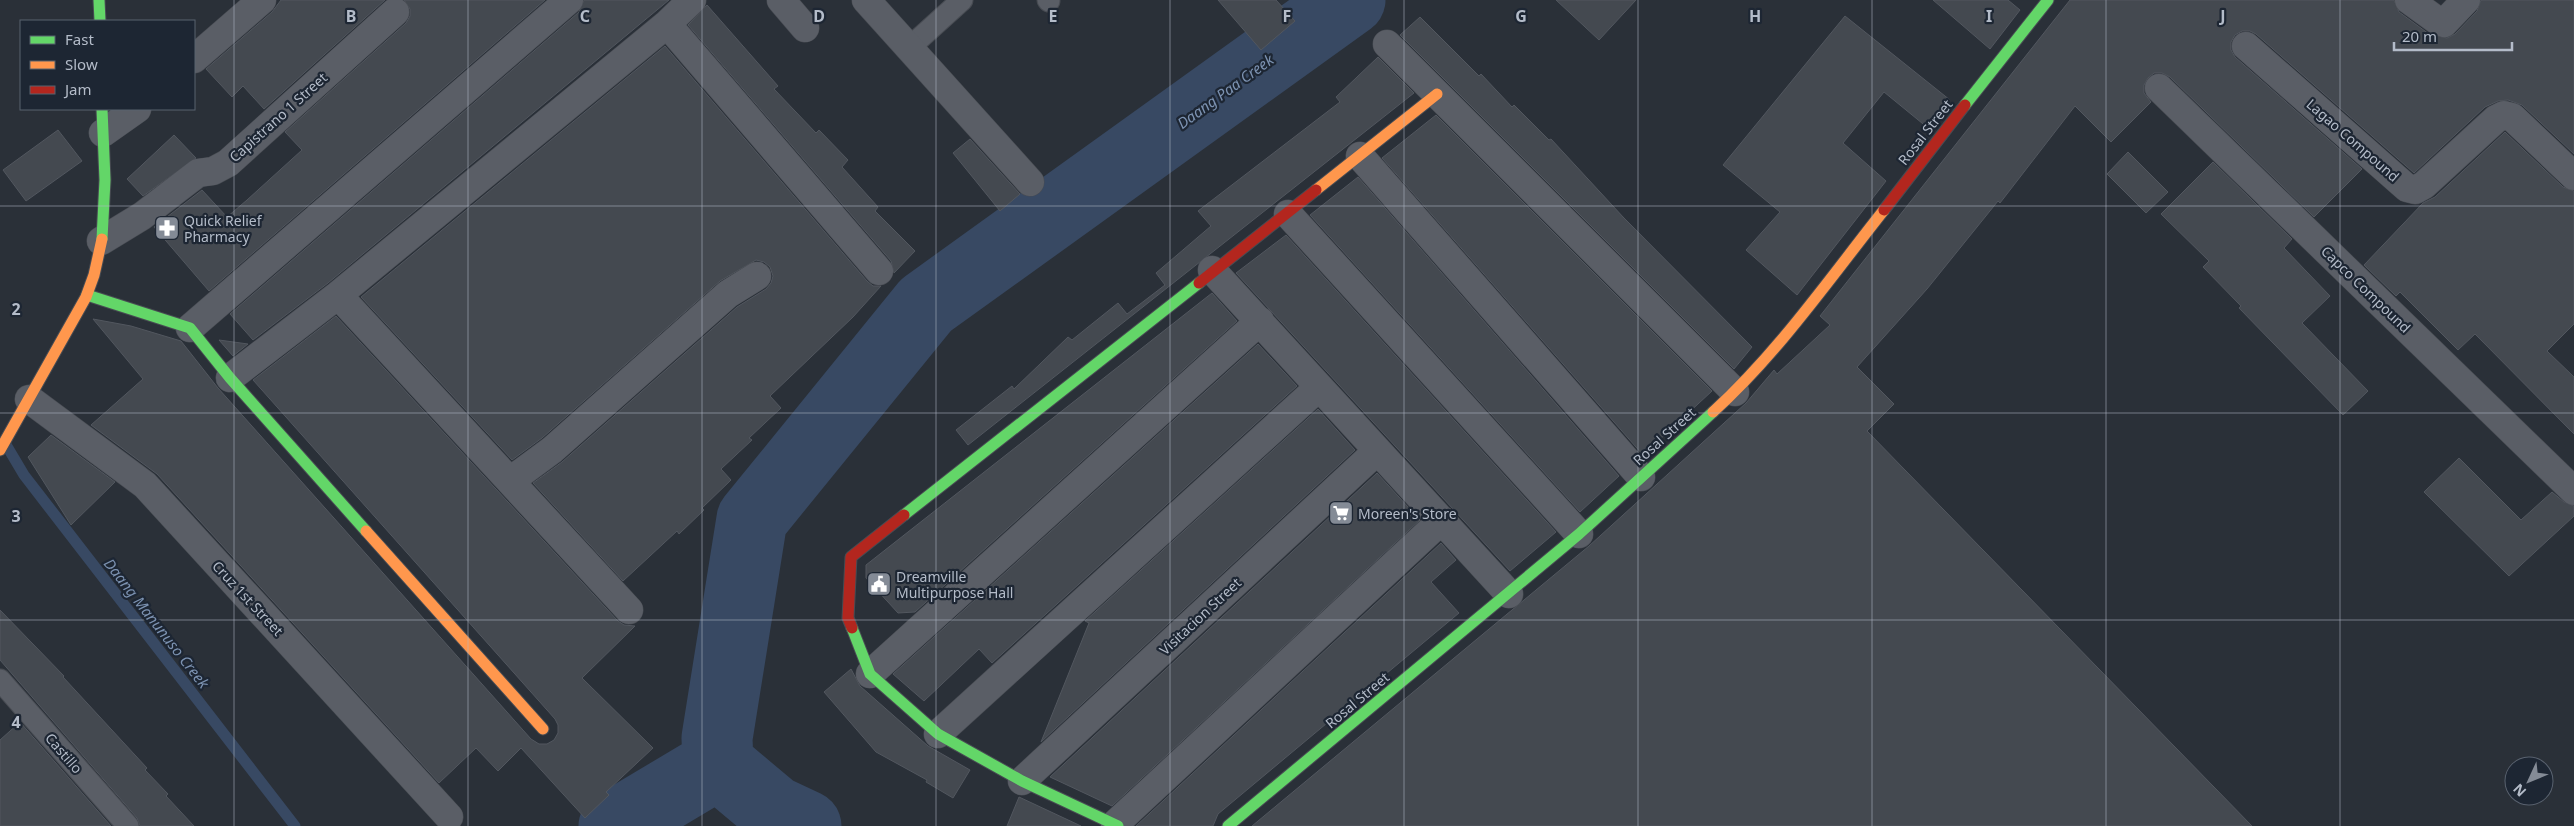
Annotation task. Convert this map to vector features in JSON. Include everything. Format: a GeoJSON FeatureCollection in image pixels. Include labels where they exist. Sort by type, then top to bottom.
{"type":"FeatureCollection","features":[{"type":"Feature","properties":{"kind":"street"},"geometry":{"type":"LineString","coordinates":[[99,0],[100,20]]}},
{"type":"Feature","properties":{"kind":"street"},"geometry":{"type":"LineString","coordinates":[[195,58],[262,0]]}},
{"type":"Feature","properties":{"kind":"street"},"geometry":{"type":"LineString","coordinates":[[190,328],[569,0]]}},
{"type":"Feature","properties":{"kind":"street"},"geometry":{"type":"LineString","coordinates":[[230,378],[338,295],[667,24],[692,0]]}},
{"type":"Feature","properties":{"kind":"street"},"geometry":{"type":"LineString","coordinates":[[781,0],[805,28]]}},
{"type":"Feature","properties":{"kind":"street"},"geometry":{"type":"LineString","coordinates":[[866,0],[1030,182]]}},
{"type":"Feature","properties":{"kind":"street","name":"Rosal Street"},"geometry":{"type":"LineString","coordinates":[[1228,826],[1579,534],[1735,392],[1809,305],[2048,0]]}},
{"type":"Feature","properties":{"kind":"street"},"geometry":{"type":"LineString","coordinates":[[2409,0],[2438,21],[2444,23],[2466,0]]}},
{"type":"Feature","properties":{"kind":"street","name":"Capistrano 1 Street"},"geometry":{"type":"LineString","coordinates":[[101,241],[142,216],[198,173],[213,171],[228,163],[395,12]]}},
{"type":"Feature","properties":{"kind":"street"},"geometry":{"type":"LineString","coordinates":[[667,24],[878,271]]}},
{"type":"Feature","properties":{"kind":"street"},"geometry":{"type":"LineString","coordinates":[[1387,44],[1735,392]]}},
{"type":"Feature","properties":{"kind":"street","name":"Lagao Compound"},"geometry":{"type":"LineString","coordinates":[[2246,46],[2407,188],[2415,190],[2424,185],[2496,119],[2504,115],[2512,117],[2574,176]]}},
{"type":"Feature","properties":{"kind":"street","name":"Capco Compound"},"geometry":{"type":"LineString","coordinates":[[2158,88],[2574,491]]}},
{"type":"Feature","properties":{"kind":"street"},"geometry":{"type":"LineString","coordinates":[[1437,94],[1288,214],[1212,270],[851,557],[848,618],[870,674],[938,734],[1022,781],[1116,825],[1442,520]]}},
{"type":"Feature","properties":{"kind":"street"},"geometry":{"type":"LineString","coordinates":[[1,449],[86,296],[101,241],[105,204],[102,121],[134,110]]}},
{"type":"Feature","properties":{"kind":"street"},"geometry":{"type":"LineString","coordinates":[[1360,156],[1641,477]]}},
{"type":"Feature","properties":{"kind":"street"},"geometry":{"type":"LineString","coordinates":[[1288,214],[1579,534]]}},
{"type":"Feature","properties":{"kind":"street"},"geometry":{"type":"LineString","coordinates":[[1212,270],[1508,594]]}},
{"type":"Feature","properties":{"kind":"street"},"geometry":{"type":"LineString","coordinates":[[510,481],[552,450],[728,294],[757,276]]}},
{"type":"Feature","properties":{"kind":"street"},"geometry":{"type":"LineString","coordinates":[[338,295],[629,610]]}},
{"type":"Feature","properties":{"kind":"street"},"geometry":{"type":"LineString","coordinates":[[86,296],[190,328],[230,378],[543,729]]}},
{"type":"Feature","properties":{"kind":"street"},"geometry":{"type":"LineString","coordinates":[[870,674],[1260,321]]}},
{"type":"Feature","properties":{"kind":"street"},"geometry":{"type":"LineString","coordinates":[[938,734],[1318,388]]}},
{"type":"Feature","properties":{"kind":"street","name":"Cruz 1st Street"},"geometry":{"type":"LineString","coordinates":[[29,399],[145,485],[449,817]]}},
{"type":"Feature","properties":{"kind":"street","name":"Visitacion Street"},"geometry":{"type":"LineString","coordinates":[[1022,781],[1377,451]]}},
{"type":"Feature","properties":{"kind":"lane"},"geometry":{"type":"LineString","coordinates":[[910,48],[962,0]]}},
{"type":"Feature","properties":{"kind":"lane","name":"Castillo"},"geometry":{"type":"LineString","coordinates":[[0,680],[128,826]]}},
{"type":"Feature","properties":{"kind":"building"},"geometry":{"type":"Polygon","coordinates":[[[281,0],[385,0],[264,109],[243,86],[232,97],[206,69],[272,12],[281,0]]]}},
{"type":"Feature","properties":{"kind":"building"},"geometry":{"type":"Polygon","coordinates":[[[404,0],[545,0],[209,291],[154,227],[202,190],[227,217],[247,200],[302,150],[285,132],[406,23],[410,16],[410,9],[404,0]]]}},
{"type":"Feature","properties":{"kind":"building"},"geometry":{"type":"Polygon","coordinates":[[[584,0],[669,0],[328,283],[253,340],[230,314],[579,12],[584,0]]]}},
{"type":"Feature","properties":{"kind":"building"},"geometry":{"type":"Polygon","coordinates":[[[1218,0],[1276,0],[1295,21],[1261,50],[1218,0]]]}},
{"type":"Feature","properties":{"kind":"building"},"geometry":{"type":"Polygon","coordinates":[[[1556,0],[1636,0],[1599,40],[1556,0]]]}},
{"type":"Feature","properties":{"kind":"building"},"geometry":{"type":"Polygon","coordinates":[[[1933,0],[2008,0],[2020,10],[1990,49],[1933,0]]]}},
{"type":"Feature","properties":{"kind":"building"},"geometry":{"type":"Polygon","coordinates":[[[2070,0],[2394,0],[2399,12],[2429,34],[2447,38],[2455,34],[2477,11],[2481,0],[2574,0],[2574,154],[2522,105],[2508,100],[2498,101],[2485,107],[2414,173],[2256,34],[2250,31],[2242,31],[2235,35],[2231,42],[2231,50],[2235,57],[2362,169],[2314,217],[2170,77],[2162,73],[2154,73],[2144,85],[2144,93],[2151,102],[2111,142],[2075,106],[2000,203],[1998,201],[1927,289],[1857,367],[1894,404],[1867,431],[2252,826],[1252,826],[1589,546],[1746,403],[1774,370],[1777,374],[1830,325],[1820,316],[2070,0]]]}},
{"type":"Feature","properties":{"kind":"building"},"geometry":{"type":"Polygon","coordinates":[[[707,5],[778,86],[774,89],[816,133],[819,130],[848,160],[842,167],[878,207],[875,211],[915,251],[894,273],[891,261],[688,25],[707,5]]]}},
{"type":"Feature","properties":{"kind":"building"},"geometry":{"type":"Polygon","coordinates":[[[1845,16],[1950,100],[1928,128],[1884,92],[1843,143],[1886,181],[1797,295],[1746,250],[1780,212],[1723,165],[1845,16]]]}},
{"type":"Feature","properties":{"kind":"building"},"geometry":{"type":"Polygon","coordinates":[[[1420,17],[1479,76],[1481,74],[1512,107],[1514,105],[1549,140],[1551,139],[1624,218],[1752,347],[1734,369],[1400,35],[1420,17]]]}},
{"type":"Feature","properties":{"kind":"building"},"geometry":{"type":"Polygon","coordinates":[[[665,46],[867,281],[873,286],[881,286],[853,317],[770,396],[781,408],[749,438],[752,440],[721,469],[731,480],[679,534],[677,531],[623,581],[533,483],[562,462],[737,307],[766,289],[771,283],[773,276],[770,267],[764,262],[756,260],[720,281],[542,438],[512,460],[361,297],[665,46]]]}},
{"type":"Feature","properties":{"kind":"building"},"geometry":{"type":"Polygon","coordinates":[[[1378,57],[1414,93],[968,445],[956,430],[1012,386],[1014,389],[1068,337],[1072,340],[1118,303],[1127,314],[1165,285],[1156,273],[1211,226],[1198,211],[1340,102],[1336,97],[1378,57]]]}},
{"type":"Feature","properties":{"kind":"building"},"geometry":{"type":"Polygon","coordinates":[[[1436,115],[1712,391],[1643,455],[1382,158],[1436,115]]]}},
{"type":"Feature","properties":{"kind":"building"},"geometry":{"type":"Polygon","coordinates":[[[58,130],[82,161],[26,201],[3,170],[58,130]]]}},
{"type":"Feature","properties":{"kind":"building"},"geometry":{"type":"Polygon","coordinates":[[[2505,132],[2563,187],[2574,191],[2574,324],[2547,351],[2574,377],[2574,434],[2475,334],[2458,350],[2400,292],[2396,296],[2364,265],[2423,203],[2435,197],[2505,132]]]}},
{"type":"Feature","properties":{"kind":"building"},"geometry":{"type":"Polygon","coordinates":[[[174,135],[196,158],[143,196],[127,179],[174,135]]]}},
{"type":"Feature","properties":{"kind":"building"},"geometry":{"type":"Polygon","coordinates":[[[970,139],[1020,194],[1000,211],[953,153],[970,139]]]}},
{"type":"Feature","properties":{"kind":"building"},"geometry":{"type":"Polygon","coordinates":[[[2128,152],[2168,192],[2146,213],[2107,174],[2128,152]]]}},
{"type":"Feature","properties":{"kind":"building"},"geometry":{"type":"Polygon","coordinates":[[[2213,162],[2292,239],[2284,248],[2330,296],[2302,323],[2368,391],[2343,415],[2239,308],[2241,306],[2203,267],[2209,261],[2161,214],[2213,162]]]}},
{"type":"Feature","properties":{"kind":"building"},"geometry":{"type":"Polygon","coordinates":[[[1358,177],[1619,476],[1580,512],[1310,215],[1358,177]]]}},
{"type":"Feature","properties":{"kind":"building"},"geometry":{"type":"Polygon","coordinates":[[[1286,235],[1556,532],[1510,571],[1236,273],[1286,235]]]}},
{"type":"Feature","properties":{"kind":"building"},"geometry":{"type":"Polygon","coordinates":[[[1212,293],[1237,321],[915,612],[898,613],[866,578],[866,565],[1212,293]]]}},
{"type":"Feature","properties":{"kind":"building"},"geometry":{"type":"Polygon","coordinates":[[[336,316],[618,621],[624,625],[635,626],[582,678],[653,748],[606,792],[609,795],[585,818],[521,748],[498,771],[476,748],[439,783],[157,474],[91,425],[143,379],[93,319],[131,326],[181,341],[218,388],[531,739],[539,744],[547,744],[554,740],[558,733],[558,725],[555,719],[253,380],[336,316]]]}},
{"type":"Feature","properties":{"kind":"building"},"geometry":{"type":"Polygon","coordinates":[[[219,340],[248,344],[233,356],[219,340]]]}},
{"type":"Feature","properties":{"kind":"building"},"geometry":{"type":"Polygon","coordinates":[[[1258,344],[1297,386],[992,663],[979,649],[924,701],[893,674],[1258,344]]]}},
{"type":"Feature","properties":{"kind":"building"},"geometry":{"type":"Polygon","coordinates":[[[1318,409],[1355,450],[1041,742],[1089,623],[1085,621],[1318,409]]]}},
{"type":"Feature","properties":{"kind":"building"},"geometry":{"type":"Polygon","coordinates":[[[51,435],[115,482],[71,525],[28,457],[51,435]]]}},
{"type":"Feature","properties":{"kind":"building"},"geometry":{"type":"Polygon","coordinates":[[[2459,458],[2521,520],[2552,492],[2564,502],[2574,506],[2574,516],[2509,576],[2424,492],[2459,458]]]}},
{"type":"Feature","properties":{"kind":"building"},"geometry":{"type":"Polygon","coordinates":[[[1377,473],[1420,520],[1112,806],[1050,777],[1377,473]]]}},
{"type":"Feature","properties":{"kind":"building"},"geometry":{"type":"Polygon","coordinates":[[[1441,543],[1456,560],[1431,582],[1459,613],[1218,814],[1213,826],[1136,826],[1441,543]]]}},
{"type":"Feature","properties":{"kind":"building"},"geometry":{"type":"Polygon","coordinates":[[[0,610],[64,676],[147,768],[145,770],[168,794],[166,796],[194,826],[140,826],[137,818],[0,660],[0,610]]]}},
{"type":"Feature","properties":{"kind":"building"},"geometry":{"type":"Polygon","coordinates":[[[851,669],[860,686],[928,746],[970,770],[953,798],[926,782],[927,780],[876,752],[824,692],[851,669]]]}},
{"type":"Feature","properties":{"kind":"building"},"geometry":{"type":"Polygon","coordinates":[[[20,722],[111,826],[0,826],[0,740],[20,722]]]}},
{"type":"Feature","properties":{"kind":"building"},"geometry":{"type":"Polygon","coordinates":[[[1019,797],[1081,826],[1007,826],[1019,797]]]}},
{"type":"Feature","properties":{"kind":"waterway"},"geometry":{"type":"LineString","coordinates":[[718,764],[717,738],[752,519],[926,305],[1350,0]]}},
{"type":"Feature","properties":{"kind":"waterway","name":"Daang Manunuso Creek"},"geometry":{"type":"LineString","coordinates":[[5,443],[24,475],[295,826]]}},
{"type":"Feature","properties":{"kind":"waterway"},"geometry":{"type":"LineString","coordinates":[[718,764],[774,811],[806,826]]}},
{"type":"Feature","properties":{"kind":"waterway","name":"Daang Paa Creek"},"geometry":{"type":"LineString","coordinates":[[614,826],[718,764]]}},
{"type":"Feature","properties":{"kind":"traffic: fast"},"geometry":{"type":"LineString","coordinates":[[99,0],[100,20]]}},
{"type":"Feature","properties":{"kind":"traffic: fast"},"geometry":{"type":"LineString","coordinates":[[1965,105],[2048,0]]}},
{"type":"Feature","properties":{"kind":"traffic: fast"},"geometry":{"type":"LineString","coordinates":[[102,110],[105,180],[102,239]]}},
{"type":"Feature","properties":{"kind":"traffic: fast"},"geometry":{"type":"LineString","coordinates":[[904,515],[1199,283]]}},
{"type":"Feature","properties":{"kind":"traffic: fast"},"geometry":{"type":"LineString","coordinates":[[87,295],[190,328],[230,378],[366,531]]}},
{"type":"Feature","properties":{"kind":"traffic: fast"},"geometry":{"type":"LineString","coordinates":[[1228,826],[1579,534],[1713,412]]}},
{"type":"Feature","properties":{"kind":"traffic: fast"},"geometry":{"type":"LineString","coordinates":[[852,628],[870,674],[938,734],[1022,781],[1118,826]]}},
{"type":"Feature","properties":{"kind":"traffic: slow"},"geometry":{"type":"LineString","coordinates":[[1316,190],[1437,94]]}},
{"type":"Feature","properties":{"kind":"traffic: slow"},"geometry":{"type":"LineString","coordinates":[[1713,412],[1760,365],[1884,210]]}},
{"type":"Feature","properties":{"kind":"traffic: slow"},"geometry":{"type":"LineString","coordinates":[[0,450],[86,297],[94,275],[102,239]]}},
{"type":"Feature","properties":{"kind":"traffic: slow"},"geometry":{"type":"LineString","coordinates":[[366,531],[543,729]]}},
{"type":"Feature","properties":{"kind":"traffic: jam"},"geometry":{"type":"LineString","coordinates":[[1884,210],[1965,105]]}},
{"type":"Feature","properties":{"kind":"traffic: jam"},"geometry":{"type":"LineString","coordinates":[[1199,283],[1316,190]]}},
{"type":"Feature","properties":{"kind":"traffic: jam"},"geometry":{"type":"LineString","coordinates":[[852,628],[848,618],[851,557],[904,515]]}},
{"type":"Feature","properties":{"kind":"place","name":"Quick Relief Pharmacy"},"geometry":{"type":"Point","coordinates":[167,228]}},
{"type":"Feature","properties":{"kind":"place","name":"Moreen's Store"},"geometry":{"type":"Point","coordinates":[1341,513]}},
{"type":"Feature","properties":{"kind":"place","name":"Dreamville Multipurpose Hall"},"geometry":{"type":"Point","coordinates":[879,584]}}]}
